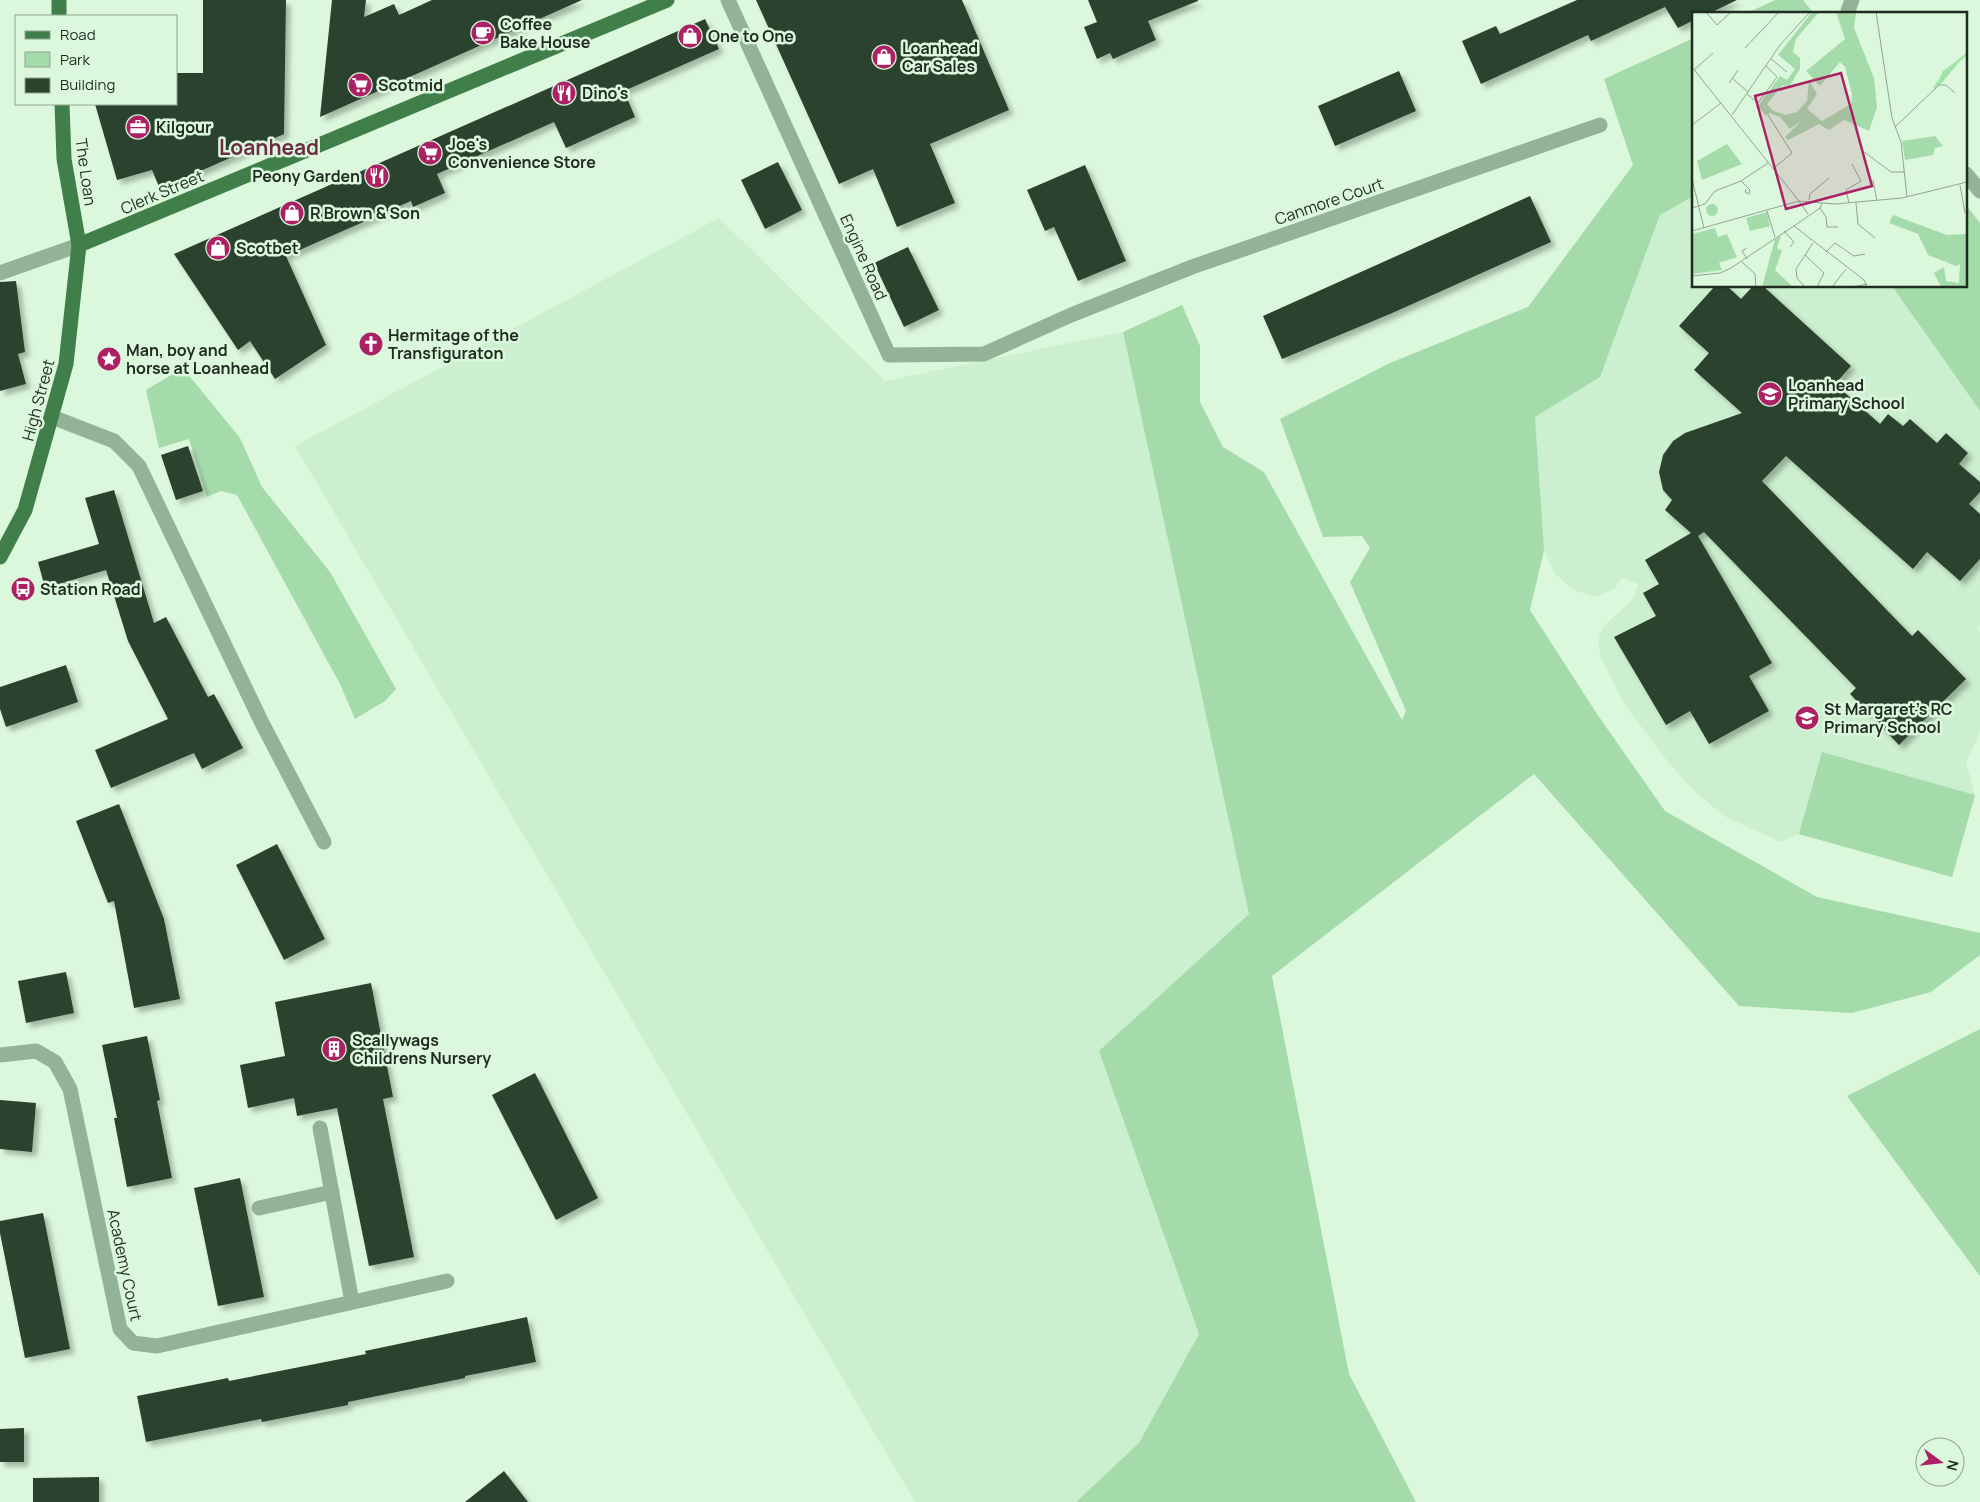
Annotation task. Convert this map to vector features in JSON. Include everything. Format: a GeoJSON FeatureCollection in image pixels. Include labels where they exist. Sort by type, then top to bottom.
{"type":"FeatureCollection","features":[{"type":"Feature","properties":{"kind":"main road"},"geometry":{"type":"LineString","coordinates":[[59,0],[59,15]]}},
{"type":"Feature","properties":{"kind":"main road","name":"Clerk Street"},"geometry":{"type":"LineString","coordinates":[[79,245],[667,0]]}},
{"type":"Feature","properties":{"kind":"main road","name":"The Loan"},"geometry":{"type":"LineString","coordinates":[[62,105],[64,159],[79,245]]}},
{"type":"Feature","properties":{"kind":"main road","name":"High Street"},"geometry":{"type":"LineString","coordinates":[[0,557],[25,510],[66,364],[79,245]]}},
{"type":"Feature","properties":{"kind":"street","name":"Engine Road"},"geometry":{"type":"LineString","coordinates":[[728,0],[889,355],[984,354],[1071,314]]}},
{"type":"Feature","properties":{"kind":"street"},"geometry":{"type":"LineString","coordinates":[[1848,12],[1852,0]]}},
{"type":"Feature","properties":{"kind":"street","name":"Canmore Court"},"geometry":{"type":"LineString","coordinates":[[1071,314],[1192,266],[1600,125]]}},
{"type":"Feature","properties":{"kind":"street"},"geometry":{"type":"LineString","coordinates":[[1968,176],[1980,191]]}},
{"type":"Feature","properties":{"kind":"street","name":"Clerk Street"},"geometry":{"type":"LineString","coordinates":[[0,273],[79,245]]}},
{"type":"Feature","properties":{"kind":"street"},"geometry":{"type":"LineString","coordinates":[[52,418],[114,441],[138,466],[261,721],[324,842]]}},
{"type":"Feature","properties":{"kind":"street","name":"Academy Court"},"geometry":{"type":"LineString","coordinates":[[0,1055],[36,1051],[55,1062],[70,1089],[120,1330],[134,1343],[157,1346],[448,1281]]}},
{"type":"Feature","properties":{"kind":"street"},"geometry":{"type":"LineString","coordinates":[[320,1128],[352,1302]]}},
{"type":"Feature","properties":{"kind":"street"},"geometry":{"type":"LineString","coordinates":[[259,1208],[332,1192]]}},
{"type":"Feature","properties":{"kind":"shaded area"},"geometry":{"type":"Polygon","coordinates":[[[1692,197],[1692,288],[1893,288],[1980,411],[1980,626],[1977,629],[1980,632],[1980,731],[1966,763],[1975,795],[1952,877],[1799,834],[1780,842],[1724,816],[1693,790],[1664,757],[1625,705],[1601,657],[1598,642],[1602,628],[1633,599],[1638,584],[1622,578],[1615,588],[1595,597],[1574,590],[1555,574],[1544,550],[1535,417],[1600,377],[1660,215],[1692,197]]]}},
{"type":"Feature","properties":{"kind":"shaded area"},"geometry":{"type":"Polygon","coordinates":[[[719,218],[885,381],[1123,332],[1249,914],[1099,1051],[1199,1334],[1139,1443],[1076,1502],[915,1502],[295,446],[719,218]]]}},
{"type":"Feature","properties":{"kind":"green space"},"geometry":{"type":"Polygon","coordinates":[[[1775,0],[1803,0],[1812,12],[1749,12],[1775,0]]]}},
{"type":"Feature","properties":{"kind":"green space"},"geometry":{"type":"Polygon","coordinates":[[[1692,39],[1692,197],[1660,215],[1600,377],[1535,417],[1544,550],[1530,610],[1597,714],[1665,811],[1817,897],[1980,933],[1980,955],[1931,992],[1852,1013],[1739,1006],[1534,774],[1272,976],[1349,1374],[1416,1502],[1076,1502],[1139,1443],[1199,1334],[1099,1051],[1249,914],[1123,332],[1182,305],[1200,346],[1200,402],[1223,447],[1264,472],[1402,720],[1406,711],[1350,582],[1370,548],[1362,536],[1323,537],[1280,419],[1390,363],[1528,307],[1633,165],[1604,79],[1692,39]]]}},
{"type":"Feature","properties":{"kind":"green space"},"geometry":{"type":"Polygon","coordinates":[[[1968,208],[1980,223],[1980,411],[1893,288],[1968,288],[1968,208]]]}},
{"type":"Feature","properties":{"kind":"green space"},"geometry":{"type":"Polygon","coordinates":[[[183,368],[240,438],[262,487],[330,572],[396,689],[385,701],[355,719],[340,684],[237,495],[221,491],[207,497],[189,439],[159,448],[146,390],[183,368]]]}},
{"type":"Feature","properties":{"kind":"green space"},"geometry":{"type":"Polygon","coordinates":[[[1822,752],[1975,795],[1952,877],[1799,834],[1822,752]]]}},
{"type":"Feature","properties":{"kind":"green space"},"geometry":{"type":"Polygon","coordinates":[[[1980,1029],[1980,1276],[1847,1096],[1980,1029]]]}},
{"type":"Feature","properties":{"kind":"building"},"geometry":{"type":"Polygon","coordinates":[[[203,0],[286,0],[284,134],[160,189],[152,170],[117,180],[95,105],[178,105],[178,73],[203,73],[203,0]]]}},
{"type":"Feature","properties":{"kind":"building"},"geometry":{"type":"Polygon","coordinates":[[[332,0],[366,0],[364,17],[394,4],[399,15],[432,0],[582,0],[320,117],[332,0]]]}},
{"type":"Feature","properties":{"kind":"building","name":"Loanhead Car Sales"},"geometry":{"type":"Polygon","coordinates":[[[756,0],[962,0],[1009,110],[930,144],[955,203],[897,227],[873,169],[839,184],[756,0]]]}},
{"type":"Feature","properties":{"kind":"building"},"geometry":{"type":"Polygon","coordinates":[[[1088,0],[1198,1],[1148,21],[1156,40],[1113,59],[1110,53],[1097,59],[1084,27],[1097,22],[1088,0]]]}},
{"type":"Feature","properties":{"kind":"building"},"geometry":{"type":"Polygon","coordinates":[[[1577,0],[1737,0],[1712,12],[1692,12],[1692,21],[1678,28],[1665,7],[1591,41],[1588,35],[1481,84],[1462,41],[1496,26],[1500,34],[1577,0]]]}},
{"type":"Feature","properties":{"kind":"building"},"geometry":{"type":"Polygon","coordinates":[[[705,19],[719,49],[624,91],[635,117],[566,148],[554,122],[437,174],[445,193],[413,207],[411,201],[286,256],[326,345],[275,379],[250,341],[238,350],[174,254],[705,19]]]}},
{"type":"Feature","properties":{"kind":"building"},"geometry":{"type":"Polygon","coordinates":[[[1399,71],[1416,111],[1335,146],[1318,106],[1399,71]]]}},
{"type":"Feature","properties":{"kind":"building"},"geometry":{"type":"Polygon","coordinates":[[[778,162],[802,210],[765,229],[741,180],[778,162]]]}},
{"type":"Feature","properties":{"kind":"building"},"geometry":{"type":"Polygon","coordinates":[[[1085,165],[1126,261],[1078,281],[1054,227],[1045,231],[1027,190],[1085,165]]]}},
{"type":"Feature","properties":{"kind":"building"},"geometry":{"type":"Polygon","coordinates":[[[1530,196],[1551,242],[1390,314],[1282,359],[1263,316],[1530,196]]]}},
{"type":"Feature","properties":{"kind":"building"},"geometry":{"type":"Polygon","coordinates":[[[908,247],[939,310],[904,327],[874,263],[908,247]]]}},
{"type":"Feature","properties":{"kind":"building"},"geometry":{"type":"Polygon","coordinates":[[[16,281],[25,352],[18,354],[26,384],[0,391],[0,282],[16,281]]]}},
{"type":"Feature","properties":{"kind":"building"},"geometry":{"type":"Polygon","coordinates":[[[1713,288],[1729,288],[1741,299],[1751,288],[1765,288],[1851,366],[1835,384],[1880,424],[1888,414],[1903,426],[1910,419],[1937,443],[1946,433],[1968,453],[1959,464],[1980,482],[1980,492],[1969,504],[1980,514],[1980,559],[1960,581],[1927,552],[1913,569],[1786,456],[1762,481],[1912,636],[1918,630],[1966,679],[1899,745],[1850,694],[1856,688],[1704,532],[1698,536],[1772,663],[1749,676],[1769,711],[1709,744],[1690,711],[1666,725],[1614,637],[1656,616],[1643,593],[1659,584],[1645,560],[1691,533],[1665,510],[1672,500],[1663,490],[1659,472],[1663,455],[1673,441],[1685,433],[1742,413],[1694,370],[1709,353],[1679,326],[1713,288]]]}},
{"type":"Feature","properties":{"kind":"building"},"geometry":{"type":"Polygon","coordinates":[[[188,446],[203,491],[176,500],[161,455],[188,446]]]}},
{"type":"Feature","properties":{"kind":"building"},"geometry":{"type":"Polygon","coordinates":[[[114,490],[154,623],[166,617],[208,697],[214,694],[243,748],[202,769],[194,753],[111,788],[95,750],[168,719],[128,641],[106,570],[45,588],[38,562],[99,544],[85,498],[114,490]]]}},
{"type":"Feature","properties":{"kind":"building"},"geometry":{"type":"Polygon","coordinates":[[[66,665],[78,702],[6,727],[0,709],[0,687],[66,665]]]}},
{"type":"Feature","properties":{"kind":"building"},"geometry":{"type":"Polygon","coordinates":[[[119,804],[164,919],[180,999],[134,1008],[114,901],[108,903],[76,821],[119,804]]]}},
{"type":"Feature","properties":{"kind":"building"},"geometry":{"type":"Polygon","coordinates":[[[277,844],[325,939],[284,960],[236,865],[277,844]]]}},
{"type":"Feature","properties":{"kind":"building"},"geometry":{"type":"Polygon","coordinates":[[[66,972],[74,1013],[26,1023],[18,981],[66,972]]]}},
{"type":"Feature","properties":{"kind":"building"},"geometry":{"type":"Polygon","coordinates":[[[371,983],[393,1097],[383,1099],[414,1257],[369,1266],[337,1108],[297,1116],[294,1098],[248,1108],[240,1065],[285,1056],[275,1002],[371,983]]]}},
{"type":"Feature","properties":{"kind":"building"},"geometry":{"type":"Polygon","coordinates":[[[147,1036],[160,1100],[157,1101],[172,1178],[127,1187],[114,1118],[117,1118],[102,1045],[147,1036]]]}},
{"type":"Feature","properties":{"kind":"building"},"geometry":{"type":"Polygon","coordinates":[[[535,1073],[598,1198],[556,1220],[492,1095],[535,1073]]]}},
{"type":"Feature","properties":{"kind":"building"},"geometry":{"type":"Polygon","coordinates":[[[0,1100],[36,1103],[32,1152],[0,1149],[0,1100]]]}},
{"type":"Feature","properties":{"kind":"building"},"geometry":{"type":"Polygon","coordinates":[[[240,1178],[264,1297],[218,1306],[194,1188],[240,1178]]]}},
{"type":"Feature","properties":{"kind":"building"},"geometry":{"type":"Polygon","coordinates":[[[43,1213],[70,1349],[25,1358],[0,1233],[0,1221],[43,1213]]]}},
{"type":"Feature","properties":{"kind":"building"},"geometry":{"type":"Polygon","coordinates":[[[527,1317],[536,1362],[348,1402],[348,1405],[262,1422],[261,1419],[146,1442],[137,1396],[228,1378],[229,1381],[366,1354],[365,1351],[527,1317]]]}},
{"type":"Feature","properties":{"kind":"building"},"geometry":{"type":"Polygon","coordinates":[[[24,1428],[24,1462],[0,1462],[0,1429],[24,1428]]]}},
{"type":"Feature","properties":{"kind":"building"},"geometry":{"type":"Polygon","coordinates":[[[504,1471],[528,1502],[465,1502],[504,1471]]]}},
{"type":"Feature","properties":{"kind":"building"},"geometry":{"type":"Polygon","coordinates":[[[99,1477],[99,1502],[33,1502],[33,1478],[99,1477]]]}},
{"type":"Feature","properties":{"kind":"place","name":"Coffee Bake House"},"geometry":{"type":"Point","coordinates":[483,33]}},
{"type":"Feature","properties":{"kind":"place","name":"One to One"},"geometry":{"type":"Point","coordinates":[690,36]}},
{"type":"Feature","properties":{"kind":"place","name":"Loanhead Car Sales"},"geometry":{"type":"Point","coordinates":[884,57]}},
{"type":"Feature","properties":{"kind":"place","name":"Scotmid"},"geometry":{"type":"Point","coordinates":[360,85]}},
{"type":"Feature","properties":{"kind":"place","name":"Dino's"},"geometry":{"type":"Point","coordinates":[564,93]}},
{"type":"Feature","properties":{"kind":"place","name":"Kilgour"},"geometry":{"type":"Point","coordinates":[138,127]}},
{"type":"Feature","properties":{"kind":"place","name":"Joe's Convenience Store"},"geometry":{"type":"Point","coordinates":[430,153]}},
{"type":"Feature","properties":{"kind":"place","name":"Peony Garden"},"geometry":{"type":"Point","coordinates":[377,176]}},
{"type":"Feature","properties":{"kind":"place","name":"R Brown & Son"},"geometry":{"type":"Point","coordinates":[292,213]}},
{"type":"Feature","properties":{"kind":"place","name":"Scotbet"},"geometry":{"type":"Point","coordinates":[218,248]}},
{"type":"Feature","properties":{"kind":"place","name":"Hermitage of the Transfiguraton"},"geometry":{"type":"Point","coordinates":[371,344]}},
{"type":"Feature","properties":{"kind":"place","name":"Man, boy and horse at Loanhead"},"geometry":{"type":"Point","coordinates":[109,359]}},
{"type":"Feature","properties":{"kind":"place","name":"Loanhead Primary School"},"geometry":{"type":"Point","coordinates":[1770,394]}},
{"type":"Feature","properties":{"kind":"place","name":"Station Road"},"geometry":{"type":"Point","coordinates":[23,589]}},
{"type":"Feature","properties":{"kind":"place","name":"St Margaret's RC Primary School"},"geometry":{"type":"Point","coordinates":[1807,718]}},
{"type":"Feature","properties":{"kind":"place","name":"Scallywags Childrens Nursery"},"geometry":{"type":"Point","coordinates":[334,1049]}},
{"type":"Feature","properties":{"kind":"district","name":"Loanhead"},"geometry":{"type":"Point","coordinates":[269,147]}}]}
